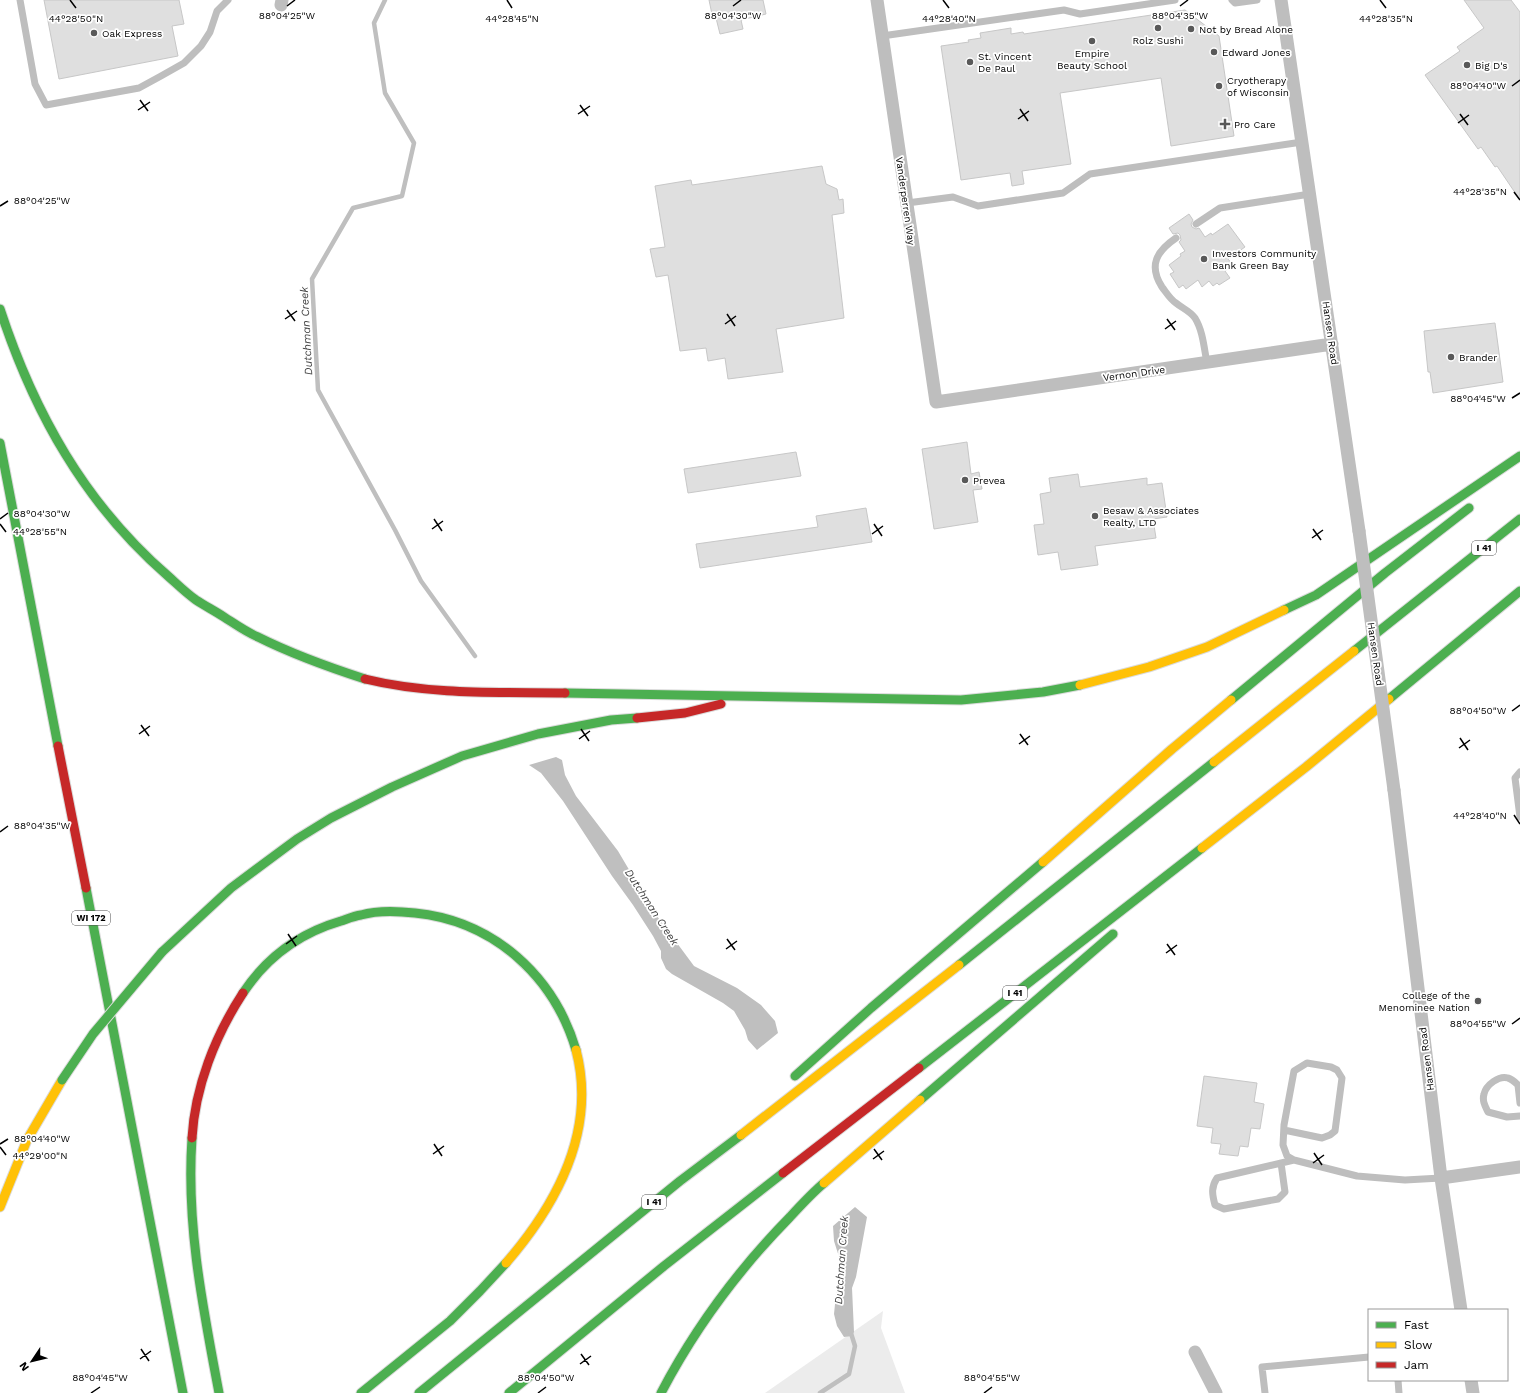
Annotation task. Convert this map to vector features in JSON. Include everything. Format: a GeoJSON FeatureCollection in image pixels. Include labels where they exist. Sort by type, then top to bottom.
{"type":"FeatureCollection","features":[{"type":"Feature","properties":{"kind":"highway"},"geometry":{"type":"LineString","coordinates":[[0,309],[10,340],[28,384],[64,453],[105,512],[150,561],[196,600],[257,637],[326,666],[366,679],[405,687],[482,692],[961,700],[1043,692],[1094,682],[1149,667],[1207,647],[1316,595],[1520,456]]}},
{"type":"Feature","properties":{"kind":"highway","name":"WI 172"},"geometry":{"type":"LineString","coordinates":[[0,443],[183,1393]]}},
{"type":"Feature","properties":{"kind":"highway"},"geometry":{"type":"LineString","coordinates":[[1498,483],[1520,462]]}},
{"type":"Feature","properties":{"kind":"highway"},"geometry":{"type":"LineString","coordinates":[[790,1081],[871,1008],[974,922],[1172,749],[1385,572],[1475,503]]}},
{"type":"Feature","properties":{"kind":"highway","name":"I 41"},"geometry":{"type":"LineString","coordinates":[[419,1393],[680,1181],[894,1017],[1520,519]]}},
{"type":"Feature","properties":{"kind":"highway","name":"I 41"},"geometry":{"type":"LineString","coordinates":[[509,1393],[664,1266],[1306,767],[1520,591]]}},
{"type":"Feature","properties":{"kind":"highway"},"geometry":{"type":"LineString","coordinates":[[0,1207],[27,1140],[62,1080],[92,1034],[162,952],[195,920],[231,888],[297,839],[331,818],[392,787],[462,756],[538,734],[611,720],[685,713],[756,696]]}},
{"type":"Feature","properties":{"kind":"highway"},"geometry":{"type":"LineString","coordinates":[[1167,887],[1306,767]]}},
{"type":"Feature","properties":{"kind":"highway"},"geometry":{"type":"LineString","coordinates":[[219,1393],[195,1262],[191,1224],[189,1174],[194,1117],[206,1070],[227,1019],[249,984],[278,953],[303,936],[346,917],[375,912],[398,912],[450,918],[483,933],[511,951],[532,970],[549,991],[562,1013],[573,1039],[580,1065],[582,1088],[579,1126],[575,1148],[548,1206],[508,1261],[449,1322],[361,1393]]}},
{"type":"Feature","properties":{"kind":"highway"},"geometry":{"type":"LineString","coordinates":[[661,1393],[673,1370],[731,1282],[763,1244],[807,1199],[1119,929]]}},
{"type":"Feature","properties":{"kind":"highway"},"geometry":{"type":"LineString","coordinates":[[680,1181],[755,1112]]}},
{"type":"Feature","properties":{"kind":"street","name":"Vanderperren Way"},"geometry":{"type":"LineString","coordinates":[[877,0],[936,402]]}},
{"type":"Feature","properties":{"kind":"street","name":"Hansen Road"},"geometry":{"type":"LineString","coordinates":[[1281,0],[1359,531],[1394,790],[1441,1178],[1461,1309]]}},
{"type":"Feature","properties":{"kind":"street","name":"Vernon Drive"},"geometry":{"type":"LineString","coordinates":[[936,402],[1332,344]]}},
{"type":"Feature","properties":{"kind":"street"},"geometry":{"type":"LineString","coordinates":[[1441,1178],[1520,1167]]}},
{"type":"Feature","properties":{"kind":"street"},"geometry":{"type":"LineString","coordinates":[[1196,1352],[1216,1393]]}},
{"type":"Feature","properties":{"kind":"street"},"geometry":{"type":"LineString","coordinates":[[1471,1381],[1473,1393]]}},
{"type":"Feature","properties":{"kind":"lane"},"geometry":{"type":"LineString","coordinates":[[20,0],[36,84],[46,105],[139,88],[184,63],[201,46],[210,32],[217,11],[228,0]]}},
{"type":"Feature","properties":{"kind":"lane"},"geometry":{"type":"LineString","coordinates":[[882,36],[1064,10],[1080,14],[1175,0]]}},
{"type":"Feature","properties":{"kind":"lane"},"geometry":{"type":"LineString","coordinates":[[1232,0],[1235,3],[1257,0]]}},
{"type":"Feature","properties":{"kind":"lane"},"geometry":{"type":"LineString","coordinates":[[907,203],[952,197],[978,206],[1063,193],[1090,174],[1302,142]]}},
{"type":"Feature","properties":{"kind":"lane"},"geometry":{"type":"LineString","coordinates":[[1196,224],[1220,208],[1310,194]]}},
{"type":"Feature","properties":{"kind":"lane"},"geometry":{"type":"LineString","coordinates":[[1176,238],[1164,246],[1158,255],[1155,264],[1156,273],[1167,294],[1194,317],[1200,328],[1206,363]]}},
{"type":"Feature","properties":{"kind":"lane"},"geometry":{"type":"LineString","coordinates":[[1520,772],[1515,778],[1520,817]]}},
{"type":"Feature","properties":{"kind":"lane"},"geometry":{"type":"LineString","coordinates":[[1284,1130],[1322,1138],[1335,1131],[1342,1078],[1337,1070],[1331,1067],[1307,1063],[1294,1071],[1284,1130],[1283,1145],[1287,1156],[1294,1160],[1357,1176],[1406,1180],[1441,1178]]}},
{"type":"Feature","properties":{"kind":"lane"},"geometry":{"type":"LineString","coordinates":[[1520,1103],[1518,1086],[1508,1078],[1499,1078],[1490,1084],[1484,1094],[1484,1104],[1488,1112],[1507,1117],[1520,1116]]}},
{"type":"Feature","properties":{"kind":"lane"},"geometry":{"type":"LineString","coordinates":[[1281,1163],[1285,1192],[1278,1200],[1224,1208],[1215,1205],[1212,1193],[1213,1185],[1217,1178],[1281,1163],[1294,1160]]}},
{"type":"Feature","properties":{"kind":"lane"},"geometry":{"type":"LineString","coordinates":[[1265,1393],[1262,1367],[1368,1357]]}},
{"type":"Feature","properties":{"kind":"lane"},"geometry":{"type":"LineString","coordinates":[[1398,1381],[1399,1393]]}},
{"type":"Feature","properties":{"kind":"shaded area"},"geometry":{"type":"Polygon","coordinates":[[[883,1311],[881,1328],[905,1393],[765,1393],[883,1311]]]}},
{"type":"Feature","properties":{"kind":"water"},"geometry":{"type":"Polygon","coordinates":[[[556,757],[562,760],[565,775],[576,796],[618,851],[654,912],[694,966],[737,988],[761,1005],[775,1021],[778,1033],[757,1050],[748,1040],[745,1030],[734,1011],[666,969],[661,958],[661,951],[633,905],[612,876],[563,801],[541,773],[529,765],[556,757]]]}},
{"type":"Feature","properties":{"kind":"water"},"geometry":{"type":"Polygon","coordinates":[[[855,1207],[867,1217],[856,1277],[852,1288],[854,1332],[852,1336],[844,1337],[837,1326],[834,1314],[838,1275],[841,1263],[834,1241],[833,1226],[855,1207]]]}},
{"type":"Feature","properties":{"kind":"building"},"geometry":{"type":"Polygon","coordinates":[[[44,0],[179,0],[184,24],[172,26],[178,56],[59,79],[44,0]]]}},
{"type":"Feature","properties":{"kind":"building"},"geometry":{"type":"Polygon","coordinates":[[[709,0],[763,0],[766,14],[741,20],[743,29],[720,34],[716,18],[713,19],[709,0]]]}},
{"type":"Feature","properties":{"kind":"building"},"geometry":{"type":"Polygon","coordinates":[[[1464,0],[1511,0],[1520,12],[1520,200],[1497,166],[1495,167],[1481,147],[1478,149],[1425,75],[1460,51],[1457,47],[1484,28],[1464,0]]]}},
{"type":"Feature","properties":{"kind":"building"},"geometry":{"type":"Polygon","coordinates":[[[1185,10],[1219,36],[1234,136],[1171,146],[1161,78],[1060,93],[1071,164],[1022,171],[1024,184],[1012,186],[1010,173],[961,180],[941,46],[969,42],[968,40],[981,38],[980,33],[1011,28],[1011,34],[1023,32],[1024,34],[1185,10]]]}},
{"type":"Feature","properties":{"kind":"building"},"geometry":{"type":"Polygon","coordinates":[[[822,166],[826,184],[837,189],[839,200],[843,199],[844,213],[832,215],[844,318],[776,329],[783,372],[728,379],[725,358],[708,361],[706,348],[680,351],[668,275],[656,277],[650,249],[665,247],[655,186],[691,180],[692,185],[822,166]]]}},
{"type":"Feature","properties":{"kind":"building"},"geometry":{"type":"Polygon","coordinates":[[[1189,214],[1193,220],[1191,224],[1192,227],[1196,229],[1199,228],[1205,237],[1211,233],[1212,235],[1228,224],[1245,247],[1228,259],[1233,265],[1225,271],[1230,278],[1219,285],[1217,283],[1213,286],[1209,281],[1202,287],[1198,280],[1186,289],[1183,285],[1179,288],[1170,274],[1174,272],[1169,265],[1185,251],[1179,242],[1181,240],[1180,235],[1178,233],[1173,234],[1169,228],[1189,214]]]}},
{"type":"Feature","properties":{"kind":"building"},"geometry":{"type":"Polygon","coordinates":[[[1495,323],[1503,382],[1433,393],[1430,372],[1428,372],[1424,331],[1495,323]]]}},
{"type":"Feature","properties":{"kind":"building"},"geometry":{"type":"Polygon","coordinates":[[[967,442],[971,474],[979,472],[982,489],[973,490],[978,522],[934,529],[922,449],[967,442]]]}},
{"type":"Feature","properties":{"kind":"building"},"geometry":{"type":"Polygon","coordinates":[[[796,452],[801,476],[688,493],[684,469],[796,452]]]}},
{"type":"Feature","properties":{"kind":"building"},"geometry":{"type":"Polygon","coordinates":[[[1078,474],[1080,487],[1147,478],[1147,485],[1162,483],[1167,517],[1153,519],[1156,538],[1095,546],[1098,565],[1061,570],[1058,552],[1038,555],[1034,525],[1044,524],[1040,494],[1051,492],[1049,478],[1078,474]]]}},
{"type":"Feature","properties":{"kind":"building"},"geometry":{"type":"Polygon","coordinates":[[[866,508],[872,542],[700,568],[696,544],[818,527],[816,516],[866,508]]]}},
{"type":"Feature","properties":{"kind":"building"},"geometry":{"type":"Polygon","coordinates":[[[1204,1076],[1257,1083],[1254,1102],[1264,1104],[1260,1129],[1251,1128],[1248,1147],[1240,1146],[1238,1156],[1219,1154],[1221,1144],[1211,1143],[1213,1128],[1197,1126],[1204,1076]]]}},
{"type":"Feature","properties":{"kind":"waterway","name":"Dutchman Creek"},"geometry":{"type":"LineString","coordinates":[[385,0],[374,23],[385,93],[414,143],[402,196],[353,208],[312,279],[318,390],[395,530],[421,581],[475,656]]}},
{"type":"Feature","properties":{"kind":"waterway","name":"Dutchman Creek"},"geometry":{"type":"LineString","coordinates":[[820,1393],[849,1374],[855,1346],[850,1330]]}},
{"type":"Feature","properties":{"kind":"traffic: fast"},"geometry":{"type":"LineString","coordinates":[[0,309],[29,384],[46,420],[87,487],[112,519],[138,548],[192,597],[245,630],[297,655],[365,679]]}},
{"type":"Feature","properties":{"kind":"traffic: fast"},"geometry":{"type":"LineString","coordinates":[[0,443],[58,746]]}},
{"type":"Feature","properties":{"kind":"traffic: fast"},"geometry":{"type":"LineString","coordinates":[[1284,610],[1316,595],[1520,456]]}},
{"type":"Feature","properties":{"kind":"traffic: fast"},"geometry":{"type":"LineString","coordinates":[[1231,700],[1385,573],[1469,508]]}},
{"type":"Feature","properties":{"kind":"traffic: fast"},"geometry":{"type":"LineString","coordinates":[[1354,651],[1520,519]]}},
{"type":"Feature","properties":{"kind":"traffic: fast"},"geometry":{"type":"LineString","coordinates":[[1389,699],[1520,591]]}},
{"type":"Feature","properties":{"kind":"traffic: fast"},"geometry":{"type":"LineString","coordinates":[[565,693],[961,700],[1043,692],[1080,685]]}},
{"type":"Feature","properties":{"kind":"traffic: fast"},"geometry":{"type":"LineString","coordinates":[[162,952],[231,888],[297,839],[331,818],[392,787],[462,756],[538,734],[611,720],[637,718]]}},
{"type":"Feature","properties":{"kind":"traffic: fast"},"geometry":{"type":"LineString","coordinates":[[959,965],[1214,762]]}},
{"type":"Feature","properties":{"kind":"traffic: fast"},"geometry":{"type":"LineString","coordinates":[[919,1068],[1202,848]]}},
{"type":"Feature","properties":{"kind":"traffic: fast"},"geometry":{"type":"LineString","coordinates":[[795,1076],[871,1008],[1043,862]]}},
{"type":"Feature","properties":{"kind":"traffic: fast"},"geometry":{"type":"LineString","coordinates":[[86,888],[183,1393]]}},
{"type":"Feature","properties":{"kind":"traffic: fast"},"geometry":{"type":"LineString","coordinates":[[243,993],[252,980],[273,958],[285,948],[312,932],[368,913],[388,911],[415,913],[444,918],[470,927],[495,940],[517,957],[536,976],[553,998],[566,1023],[576,1050]]}},
{"type":"Feature","properties":{"kind":"traffic: fast"},"geometry":{"type":"LineString","coordinates":[[920,1100],[1113,934]]}},
{"type":"Feature","properties":{"kind":"traffic: fast"},"geometry":{"type":"LineString","coordinates":[[62,1080],[93,1034],[162,952]]}},
{"type":"Feature","properties":{"kind":"traffic: fast"},"geometry":{"type":"LineString","coordinates":[[419,1393],[680,1181],[741,1135]]}},
{"type":"Feature","properties":{"kind":"traffic: fast"},"geometry":{"type":"LineString","coordinates":[[192,1138],[191,1203],[197,1266],[219,1393]]}},
{"type":"Feature","properties":{"kind":"traffic: fast"},"geometry":{"type":"LineString","coordinates":[[509,1393],[664,1266],[783,1173]]}},
{"type":"Feature","properties":{"kind":"traffic: fast"},"geometry":{"type":"LineString","coordinates":[[661,1393],[688,1345],[703,1322],[736,1278],[771,1237],[824,1183]]}},
{"type":"Feature","properties":{"kind":"traffic: fast"},"geometry":{"type":"LineString","coordinates":[[361,1393],[450,1321],[506,1263]]}},
{"type":"Feature","properties":{"kind":"traffic: slow"},"geometry":{"type":"LineString","coordinates":[[1080,685],[1149,667],[1207,647],[1284,610]]}},
{"type":"Feature","properties":{"kind":"traffic: slow"},"geometry":{"type":"LineString","coordinates":[[1214,762],[1354,651]]}},
{"type":"Feature","properties":{"kind":"traffic: slow"},"geometry":{"type":"LineString","coordinates":[[1202,848],[1306,767],[1389,699]]}},
{"type":"Feature","properties":{"kind":"traffic: slow"},"geometry":{"type":"LineString","coordinates":[[1043,862],[1172,749],[1231,700]]}},
{"type":"Feature","properties":{"kind":"traffic: slow"},"geometry":{"type":"LineString","coordinates":[[741,1135],[959,965]]}},
{"type":"Feature","properties":{"kind":"traffic: slow"},"geometry":{"type":"LineString","coordinates":[[506,1263],[525,1240],[556,1191],[568,1164],[577,1137],[581,1109],[581,1080],[576,1050]]}},
{"type":"Feature","properties":{"kind":"traffic: slow"},"geometry":{"type":"LineString","coordinates":[[0,1207],[27,1140],[62,1080]]}},
{"type":"Feature","properties":{"kind":"traffic: slow"},"geometry":{"type":"LineString","coordinates":[[824,1183],[920,1100]]}},
{"type":"Feature","properties":{"kind":"traffic: jam"},"geometry":{"type":"LineString","coordinates":[[365,679],[414,688],[465,692],[565,693]]}},
{"type":"Feature","properties":{"kind":"traffic: jam"},"geometry":{"type":"LineString","coordinates":[[637,718],[685,713],[721,704]]}},
{"type":"Feature","properties":{"kind":"traffic: jam"},"geometry":{"type":"LineString","coordinates":[[58,746],[86,888]]}},
{"type":"Feature","properties":{"kind":"traffic: jam"},"geometry":{"type":"LineString","coordinates":[[192,1138],[197,1100],[208,1062],[215,1044],[243,993]]}},
{"type":"Feature","properties":{"kind":"traffic: jam"},"geometry":{"type":"LineString","coordinates":[[783,1173],[919,1068]]}},
{"type":"Feature","properties":{"kind":"place","name":"Rolz Sushi"},"geometry":{"type":"Point","coordinates":[1158,28]}},
{"type":"Feature","properties":{"kind":"place","name":"Not by Bread Alone"},"geometry":{"type":"Point","coordinates":[1191,29]}},
{"type":"Feature","properties":{"kind":"place","name":"Oak Express"},"geometry":{"type":"Point","coordinates":[94,33]}},
{"type":"Feature","properties":{"kind":"place","name":"Empire Beauty School"},"geometry":{"type":"Point","coordinates":[1092,41]}},
{"type":"Feature","properties":{"kind":"place","name":"Edward Jones"},"geometry":{"type":"Point","coordinates":[1214,52]}},
{"type":"Feature","properties":{"kind":"place","name":"St. Vincent De Paul"},"geometry":{"type":"Point","coordinates":[970,62]}},
{"type":"Feature","properties":{"kind":"place","name":"Big D's"},"geometry":{"type":"Point","coordinates":[1467,65]}},
{"type":"Feature","properties":{"kind":"place","name":"Cryotherapy of Wisconsin"},"geometry":{"type":"Point","coordinates":[1219,86]}},
{"type":"Feature","properties":{"kind":"place","name":"Pro Care"},"geometry":{"type":"Point","coordinates":[1225,124]}},
{"type":"Feature","properties":{"kind":"place","name":"Investors Community Bank Green Bay"},"geometry":{"type":"Point","coordinates":[1204,259]}},
{"type":"Feature","properties":{"kind":"place","name":"Brander"},"geometry":{"type":"Point","coordinates":[1451,357]}},
{"type":"Feature","properties":{"kind":"place","name":"Prevea"},"geometry":{"type":"Point","coordinates":[965,480]}},
{"type":"Feature","properties":{"kind":"place","name":"Besaw & Associates Realty, LTD"},"geometry":{"type":"Point","coordinates":[1095,516]}},
{"type":"Feature","properties":{"kind":"place","name":"College of the Menominee Nation"},"geometry":{"type":"Point","coordinates":[1478,1001]}}]}
